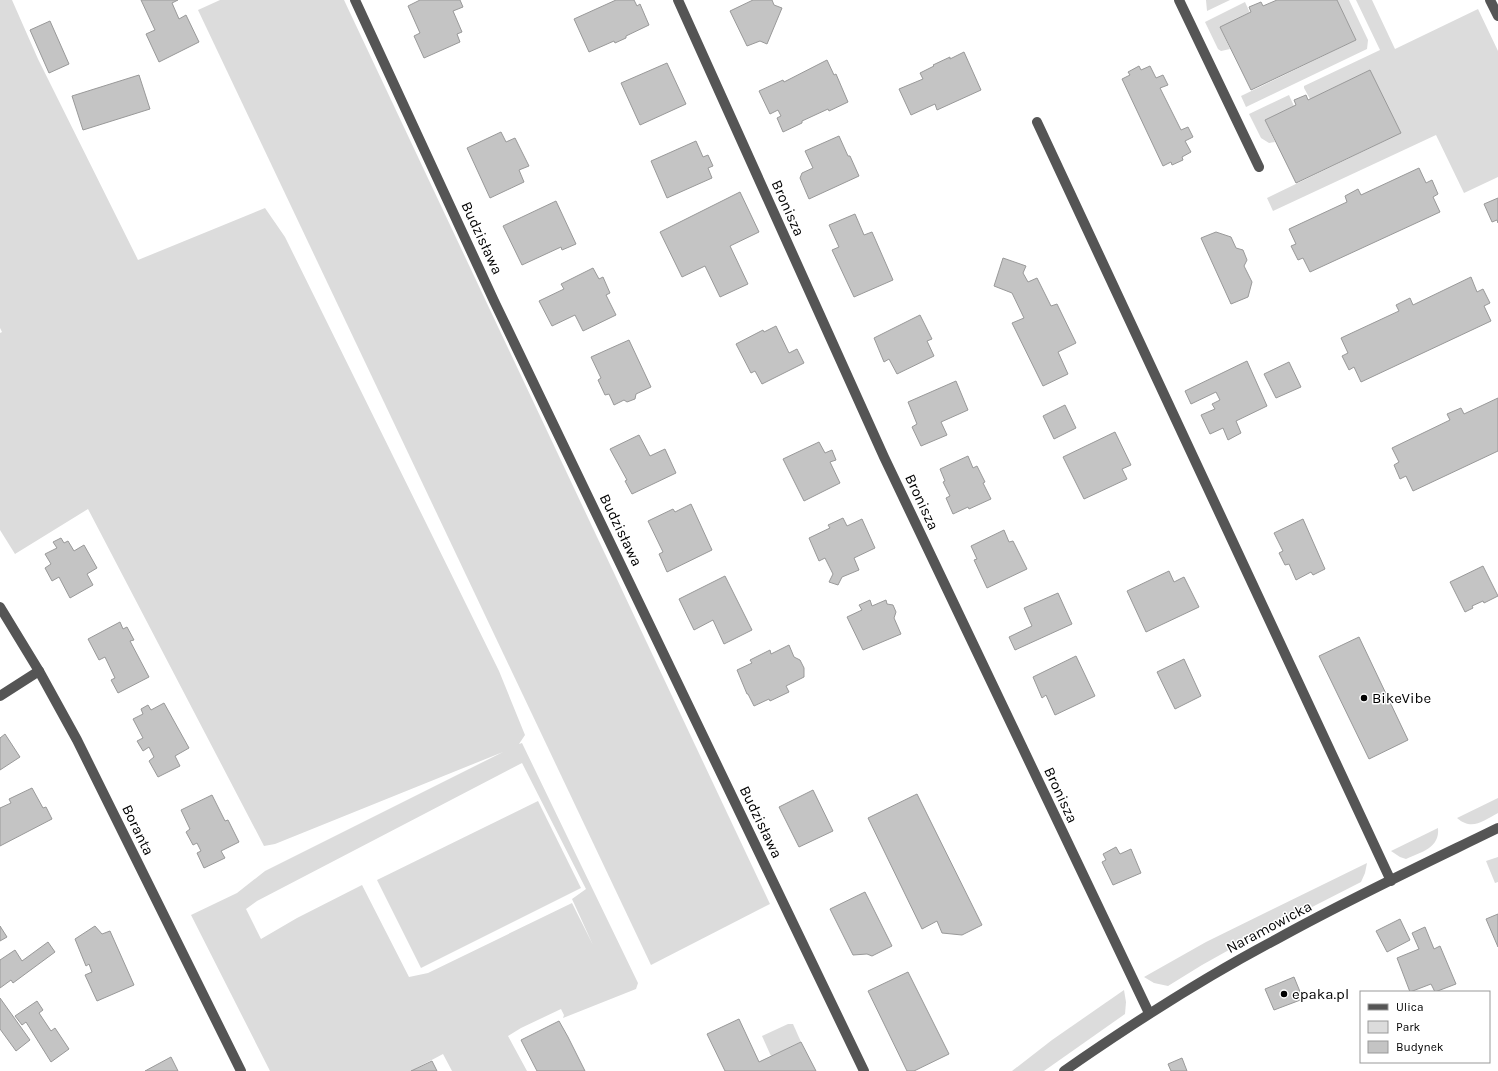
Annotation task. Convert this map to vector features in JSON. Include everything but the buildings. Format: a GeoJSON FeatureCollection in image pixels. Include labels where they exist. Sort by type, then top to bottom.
{"type":"FeatureCollection","features":[{"type":"Feature","properties":{"kind":"street","name":"Budzisława"},"geometry":{"type":"LineString","coordinates":[[355,0],[494,301],[864,1071]]}},
{"type":"Feature","properties":{"kind":"street","name":"Bronisza"},"geometry":{"type":"LineString","coordinates":[[678,0],[884,457],[1149,1013]]}},
{"type":"Feature","properties":{"kind":"street"},"geometry":{"type":"LineString","coordinates":[[1179,0],[1259,167]]}},
{"type":"Feature","properties":{"kind":"street"},"geometry":{"type":"LineString","coordinates":[[1490,0],[1498,16]]}},
{"type":"Feature","properties":{"kind":"street"},"geometry":{"type":"LineString","coordinates":[[1037,122],[1390,881]]}},
{"type":"Feature","properties":{"kind":"street","name":"Boranta"},"geometry":{"type":"LineString","coordinates":[[0,607],[39,671],[77,740],[241,1071]]}},
{"type":"Feature","properties":{"kind":"street"},"geometry":{"type":"LineString","coordinates":[[0,696],[39,671]]}},
{"type":"Feature","properties":{"kind":"street","name":"Naramowicka"},"geometry":{"type":"LineString","coordinates":[[1064,1071],[1149,1013],[1277,939],[1498,828]]}},
{"type":"Feature","properties":{"kind":"green space"},"geometry":{"type":"Polygon","coordinates":[[[0,0],[12,0],[38,59],[138,260],[265,208],[285,237],[499,671],[525,735],[519,744],[522,743],[638,983],[636,989],[563,1018],[564,1015],[561,1009],[521,1028],[508,1036],[527,1071],[452,1071],[443,1054],[411,1071],[270,1071],[191,915],[237,893],[265,871],[503,752],[275,844],[264,846],[88,509],[15,554],[0,530],[0,333],[2,332],[0,328],[0,0]],[[522,763],[257,901],[246,909],[261,939],[297,918],[362,885],[409,977],[428,973],[572,903],[593,945],[572,899],[586,889],[522,763]]]}},
{"type":"Feature","properties":{"kind":"green space"},"geometry":{"type":"Polygon","coordinates":[[[220,0],[344,0],[770,904],[651,965],[198,10],[220,0]]]}},
{"type":"Feature","properties":{"kind":"green space"},"geometry":{"type":"Polygon","coordinates":[[[1206,0],[1230,0],[1207,11],[1206,0]]]}},
{"type":"Feature","properties":{"kind":"green space"},"geometry":{"type":"Polygon","coordinates":[[[1337,0],[1349,0],[1368,40],[1367,49],[1246,107],[1241,96],[1356,40],[1337,0]]]}},
{"type":"Feature","properties":{"kind":"green space"},"geometry":{"type":"Polygon","coordinates":[[[1356,0],[1372,0],[1395,49],[1478,9],[1498,51],[1498,177],[1464,193],[1436,135],[1273,211],[1267,198],[1401,133],[1370,70],[1310,99],[1304,88],[1304,86],[1380,50],[1356,0]]]}},
{"type":"Feature","properties":{"kind":"green space"},"geometry":{"type":"Polygon","coordinates":[[[1245,2],[1250,13],[1220,27],[1230,49],[1221,51],[1218,49],[1205,22],[1245,2]]]}},
{"type":"Feature","properties":{"kind":"green space"},"geometry":{"type":"Polygon","coordinates":[[[1289,95],[1294,106],[1265,120],[1275,142],[1269,143],[1261,138],[1249,114],[1289,95]]]}},
{"type":"Feature","properties":{"kind":"green space"},"geometry":{"type":"Polygon","coordinates":[[[1498,798],[1498,813],[1482,822],[1468,824],[1457,818],[1498,798]]]}},
{"type":"Feature","properties":{"kind":"green space"},"geometry":{"type":"Polygon","coordinates":[[[538,801],[581,888],[421,968],[377,880],[538,801]]]}},
{"type":"Feature","properties":{"kind":"green space"},"geometry":{"type":"Polygon","coordinates":[[[1438,828],[1438,835],[1433,845],[1423,851],[1406,859],[1391,851],[1438,828]]]}},
{"type":"Feature","properties":{"kind":"green space"},"geometry":{"type":"Polygon","coordinates":[[[1498,857],[1498,882],[1495,883],[1486,861],[1498,857]]]}},
{"type":"Feature","properties":{"kind":"green space"},"geometry":{"type":"Polygon","coordinates":[[[1367,863],[1361,882],[1236,946],[1168,986],[1154,983],[1144,977],[1206,942],[1367,863]]]}},
{"type":"Feature","properties":{"kind":"green space"},"geometry":{"type":"Polygon","coordinates":[[[1124,990],[1126,1002],[1125,1014],[1044,1071],[1012,1071],[1052,1040],[1124,990]]]}},
{"type":"Feature","properties":{"kind":"green space"},"geometry":{"type":"Polygon","coordinates":[[[788,1024],[793,1024],[801,1042],[771,1056],[762,1036],[788,1024]]]}},
{"type":"Feature","properties":{"kind":"place","name":"BikeVibe"},"geometry":{"type":"Point","coordinates":[1364,698]}},
{"type":"Feature","properties":{"kind":"place","name":"epaka.pl"},"geometry":{"type":"Point","coordinates":[1284,994]}}]}
